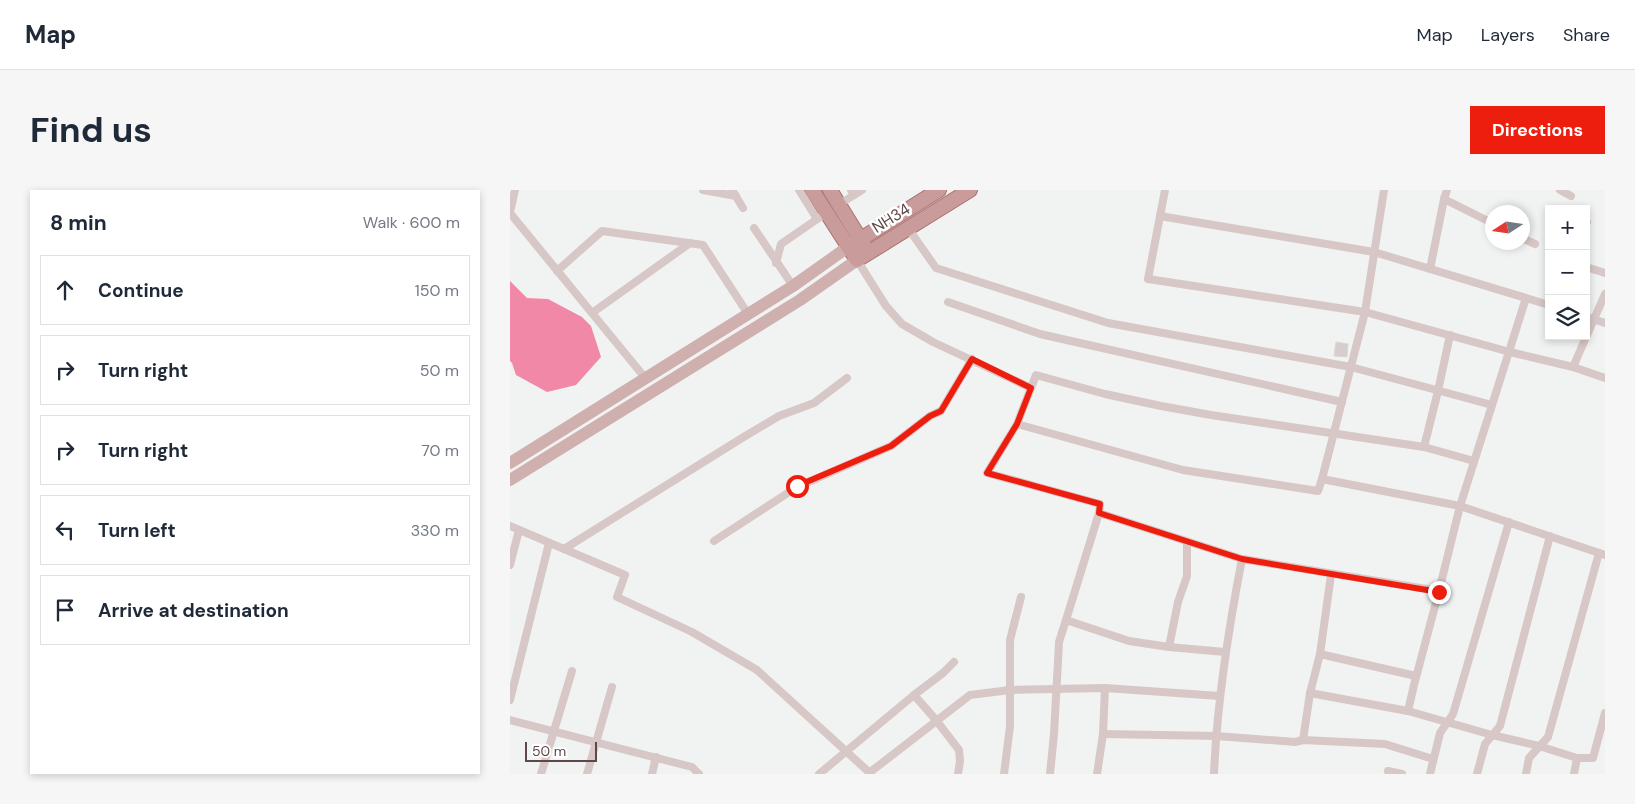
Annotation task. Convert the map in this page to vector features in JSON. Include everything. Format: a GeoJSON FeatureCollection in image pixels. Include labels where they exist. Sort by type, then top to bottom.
{"type":"FeatureCollection","features":[{"type":"Feature","properties":{"kind":"highway","name":"NH34"},"geometry":{"type":"LineString","coordinates":[[812,190],[822,216],[854,244],[863,256],[970,190]]}},
{"type":"Feature","properties":{"kind":"highway","name":"NH34"},"geometry":{"type":"LineString","coordinates":[[830,190],[840,204],[854,244]]}},
{"type":"Feature","properties":{"kind":"highway","name":"NH34"},"geometry":{"type":"LineString","coordinates":[[854,244],[938,190]]}},
{"type":"Feature","properties":{"kind":"highway"},"geometry":{"type":"LineString","coordinates":[[822,216],[840,204]]}},
{"type":"Feature","properties":{"kind":"main road"},"geometry":{"type":"LineString","coordinates":[[510,463],[793,286],[854,244]]}},
{"type":"Feature","properties":{"kind":"main road"},"geometry":{"type":"LineString","coordinates":[[510,480],[800,300],[863,256]]}},
{"type":"Feature","properties":{"kind":"street"},"geometry":{"type":"LineString","coordinates":[[515,190],[510,212],[646,379]]}},
{"type":"Feature","properties":{"kind":"street"},"geometry":{"type":"LineString","coordinates":[[703,190],[734,193],[743,208]]}},
{"type":"Feature","properties":{"kind":"street"},"geometry":{"type":"LineString","coordinates":[[776,263],[781,244],[822,216],[798,190]]}},
{"type":"Feature","properties":{"kind":"street"},"geometry":{"type":"LineString","coordinates":[[840,204],[852,192],[862,190]]}},
{"type":"Feature","properties":{"kind":"street"},"geometry":{"type":"LineString","coordinates":[[1165,190],[1148,279],[1365,312],[1605,378]]}},
{"type":"Feature","properties":{"kind":"street"},"geometry":{"type":"LineString","coordinates":[[1017,424],[1183,470],[1318,491],[1365,312],[1384,190]]}},
{"type":"Feature","properties":{"kind":"street"},"geometry":{"type":"LineString","coordinates":[[1430,269],[1447,190]]}},
{"type":"Feature","properties":{"kind":"street"},"geometry":{"type":"LineString","coordinates":[[1560,190],[1572,196]]}},
{"type":"Feature","properties":{"kind":"street"},"geometry":{"type":"LineString","coordinates":[[1444,199],[1485,220]]}},
{"type":"Feature","properties":{"kind":"street"},"geometry":{"type":"LineString","coordinates":[[1160,216],[1374,252],[1545,304]]}},
{"type":"Feature","properties":{"kind":"street"},"geometry":{"type":"LineString","coordinates":[[754,228],[793,286]]}},
{"type":"Feature","properties":{"kind":"street"},"geometry":{"type":"LineString","coordinates":[[908,228],[936,268],[1108,322],[1351,367],[1492,405]]}},
{"type":"Feature","properties":{"kind":"street"},"geometry":{"type":"LineString","coordinates":[[558,271],[602,231],[703,245],[748,314]]}},
{"type":"Feature","properties":{"kind":"street"},"geometry":{"type":"LineString","coordinates":[[1530,242],[1534,244]]}},
{"type":"Feature","properties":{"kind":"street"},"geometry":{"type":"LineString","coordinates":[[592,313],[690,243]]}},
{"type":"Feature","properties":{"kind":"street"},"geometry":{"type":"LineString","coordinates":[[863,256],[886,306],[902,324],[933,342],[1031,388]]}},
{"type":"Feature","properties":{"kind":"street"},"geometry":{"type":"LineString","coordinates":[[1590,268],[1605,273]]}},
{"type":"Feature","properties":{"kind":"street"},"geometry":{"type":"LineString","coordinates":[[1605,294],[1590,318],[1605,323]]}},
{"type":"Feature","properties":{"kind":"street"},"geometry":{"type":"LineString","coordinates":[[1408,711],[1460,506],[1526,298]]}},
{"type":"Feature","properties":{"kind":"street"},"geometry":{"type":"LineString","coordinates":[[948,302],[1040,334],[1342,402]]}},
{"type":"Feature","properties":{"kind":"street"},"geometry":{"type":"LineString","coordinates":[[1424,447],[1450,335]]}},
{"type":"Feature","properties":{"kind":"street"},"geometry":{"type":"LineString","coordinates":[[1574,368],[1583,340]]}},
{"type":"Feature","properties":{"kind":"street"},"geometry":{"type":"LineString","coordinates":[[714,541],[797,486],[891,446],[930,416],[941,411],[972,359]]}},
{"type":"Feature","properties":{"kind":"street"},"geometry":{"type":"LineString","coordinates":[[1050,774],[1059,642],[1099,513],[1100,504],[987,473],[1017,424],[1036,375],[1105,394],[1210,415],[1424,447],[1474,461]]}},
{"type":"Feature","properties":{"kind":"street"},"geometry":{"type":"LineString","coordinates":[[564,549],[742,438],[780,416],[814,403],[847,378]]}},
{"type":"Feature","properties":{"kind":"street"},"geometry":{"type":"LineString","coordinates":[[1322,479],[1460,506],[1602,554],[1548,738],[1530,758],[1526,774]]}},
{"type":"Feature","properties":{"kind":"street"},"geometry":{"type":"LineString","coordinates":[[1099,513],[1242,559],[1439,592]]}},
{"type":"Feature","properties":{"kind":"street"},"geometry":{"type":"LineString","coordinates":[[1430,774],[1440,733],[1453,714],[1509,522]]}},
{"type":"Feature","properties":{"kind":"street"},"geometry":{"type":"LineString","coordinates":[[510,526],[625,575],[617,597],[692,632],[757,670],[870,774],[970,695],[1010,690],[1105,688],[1220,696]]}},
{"type":"Feature","properties":{"kind":"street"},"geometry":{"type":"LineString","coordinates":[[510,566],[519,530]]}},
{"type":"Feature","properties":{"kind":"street"},"geometry":{"type":"LineString","coordinates":[[1477,774],[1485,744],[1500,726],[1550,536]]}},
{"type":"Feature","properties":{"kind":"street"},"geometry":{"type":"LineString","coordinates":[[1169,648],[1178,602],[1187,576],[1187,542]]}},
{"type":"Feature","properties":{"kind":"street"},"geometry":{"type":"LineString","coordinates":[[510,700],[550,543]]}},
{"type":"Feature","properties":{"kind":"street"},"geometry":{"type":"LineString","coordinates":[[1214,774],[1216,736],[1228,627],[1242,559]]}},
{"type":"Feature","properties":{"kind":"street"},"geometry":{"type":"LineString","coordinates":[[1303,740],[1310,693],[1320,654],[1331,575]]}},
{"type":"Feature","properties":{"kind":"street"},"geometry":{"type":"LineString","coordinates":[[1004,774],[1010,726],[1010,640],[1021,597]]}},
{"type":"Feature","properties":{"kind":"street"},"geometry":{"type":"LineString","coordinates":[[1066,620],[1129,642],[1169,648],[1225,652]]}},
{"type":"Feature","properties":{"kind":"street"},"geometry":{"type":"LineString","coordinates":[[1320,654],[1416,676]]}},
{"type":"Feature","properties":{"kind":"street"},"geometry":{"type":"LineString","coordinates":[[819,774],[954,662]]}},
{"type":"Feature","properties":{"kind":"street"},"geometry":{"type":"LineString","coordinates":[[541,774],[572,671]]}},
{"type":"Feature","properties":{"kind":"street"},"geometry":{"type":"LineString","coordinates":[[587,774],[612,687]]}},
{"type":"Feature","properties":{"kind":"street"},"geometry":{"type":"LineString","coordinates":[[1102,774],[1097,774],[1103,734],[1105,688]]}},
{"type":"Feature","properties":{"kind":"street"},"geometry":{"type":"LineString","coordinates":[[1310,693],[1408,711],[1577,758],[1593,758],[1605,713]]}},
{"type":"Feature","properties":{"kind":"street"},"geometry":{"type":"LineString","coordinates":[[914,695],[959,750],[958,774]]}},
{"type":"Feature","properties":{"kind":"street"},"geometry":{"type":"LineString","coordinates":[[510,720],[692,767],[700,774]]}},
{"type":"Feature","properties":{"kind":"street"},"geometry":{"type":"LineString","coordinates":[[1103,734],[1216,736],[1295,742],[1303,740],[1385,744],[1433,759]]}},
{"type":"Feature","properties":{"kind":"street"},"geometry":{"type":"LineString","coordinates":[[652,774],[656,758]]}},
{"type":"Feature","properties":{"kind":"street"},"geometry":{"type":"LineString","coordinates":[[1574,774],[1577,758]]}},
{"type":"Feature","properties":{"kind":"street"},"geometry":{"type":"LineString","coordinates":[[1388,772],[1402,774]]}},
{"type":"Feature","properties":{"kind":"shaded area"},"geometry":{"type":"Polygon","coordinates":[[[510,281],[527,298],[548,299],[582,317],[591,326],[601,357],[576,385],[547,392],[516,375],[510,361],[510,281]]]}},
{"type":"Feature","properties":{"kind":"building"},"geometry":{"type":"Polygon","coordinates":[[[1336,342],[1348,344],[1347,357],[1334,356],[1336,342]]]}},
{"type":"Feature","properties":{"kind":"route"},"geometry":{"type":"LineString","coordinates":[[797,486],[891,446],[930,416],[941,411],[972,359],[1031,388],[1017,424],[987,473],[1100,504],[1099,513],[1242,559],[1439,592]]}}]}
